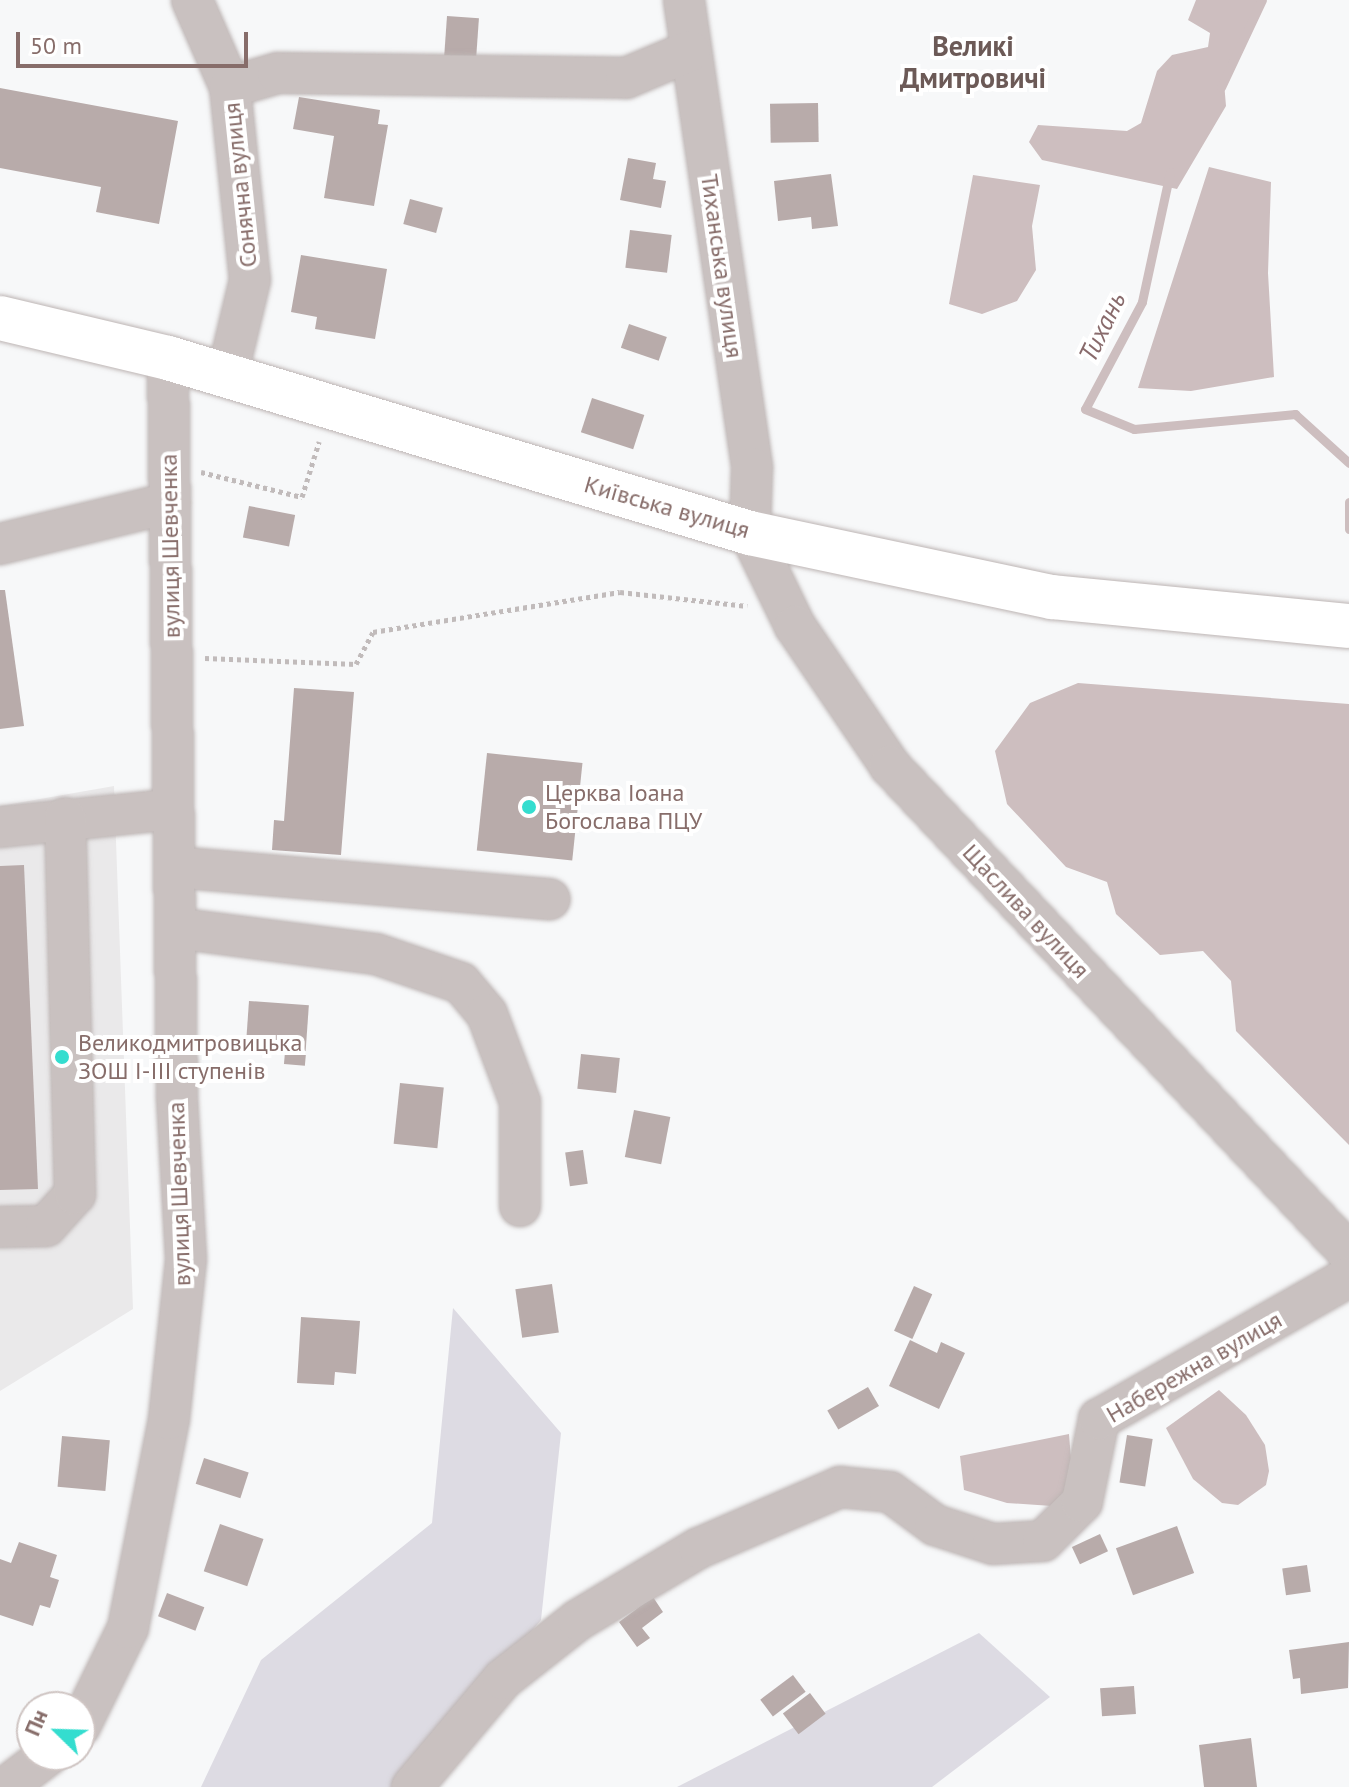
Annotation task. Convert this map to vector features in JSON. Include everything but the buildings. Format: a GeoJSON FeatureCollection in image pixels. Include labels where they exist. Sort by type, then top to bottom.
{"type":"FeatureCollection","features":[{"type":"Feature","properties":{"kind":"main road","name":"Київська вулиця"},"geometry":{"type":"LineString","coordinates":[[0,318],[168,358],[750,533],[1052,597],[1349,626]]}},
{"type":"Feature","properties":{"kind":"street","name":"Сонячна вулиця"},"geometry":{"type":"LineString","coordinates":[[192,0],[230,87],[250,280],[227,376]]}},
{"type":"Feature","properties":{"kind":"street","name":"Тиханська вулиця"},"geometry":{"type":"LineString","coordinates":[[684,0],[752,468],[750,533]]}},
{"type":"Feature","properties":{"kind":"street"},"geometry":{"type":"LineString","coordinates":[[230,87],[278,73],[626,78],[690,51]]}},
{"type":"Feature","properties":{"kind":"street","name":"вулиця Шевченка"},"geometry":{"type":"LineString","coordinates":[[96,1693],[128,1628],[169,1419],[186,1259],[175,928],[168,358]]}},
{"type":"Feature","properties":{"kind":"street"},"geometry":{"type":"LineString","coordinates":[[0,544],[170,503]]}},
{"type":"Feature","properties":{"kind":"street","name":"Щаслива вулиця"},"geometry":{"type":"LineString","coordinates":[[750,533],[795,626],[890,766],[1349,1253]]}},
{"type":"Feature","properties":{"kind":"street"},"geometry":{"type":"LineString","coordinates":[[0,827],[173,809]]}},
{"type":"Feature","properties":{"kind":"street"},"geometry":{"type":"LineString","coordinates":[[0,1227],[46,1226],[75,1194],[65,818]]}},
{"type":"Feature","properties":{"kind":"street"},"geometry":{"type":"LineString","coordinates":[[174,867],[550,899]]}},
{"type":"Feature","properties":{"kind":"street"},"geometry":{"type":"LineString","coordinates":[[175,928],[376,954],[461,983],[487,1014],[520,1102],[520,1206]]}},
{"type":"Feature","properties":{"kind":"street","name":"Набережна вулиця"},"geometry":{"type":"LineString","coordinates":[[412,1787],[503,1679],[578,1620],[699,1548],[840,1487],[890,1492],[935,1525],[993,1544],[1043,1541],[1082,1502],[1099,1419],[1349,1277]]}},
{"type":"Feature","properties":{"kind":"street"},"geometry":{"type":"LineString","coordinates":[[6,1787],[27,1771]]}},
{"type":"Feature","properties":{"kind":"path"},"geometry":{"type":"LineString","coordinates":[[169,463],[302,497],[330,407]]}},
{"type":"Feature","properties":{"kind":"path"},"geometry":{"type":"LineString","coordinates":[[172,657],[356,664],[373,632],[620,592],[749,607],[795,626]]}},
{"type":"Feature","properties":{"kind":"shaded area"},"geometry":{"type":"Polygon","coordinates":[[[1196,0],[1262,0],[1224,82],[1226,106],[1177,189],[1042,160],[1029,142],[1038,125],[1127,131],[1141,123],[1157,71],[1172,55],[1208,47],[1210,33],[1188,20],[1196,0]]]}},
{"type":"Feature","properties":{"kind":"shaded area"},"geometry":{"type":"Polygon","coordinates":[[[1209,167],[1271,182],[1268,273],[1274,377],[1191,391],[1138,388],[1209,167]]]}},
{"type":"Feature","properties":{"kind":"shaded area"},"geometry":{"type":"Polygon","coordinates":[[[973,175],[1040,185],[1032,226],[1036,270],[1017,301],[982,314],[949,304],[973,175]]]}},
{"type":"Feature","properties":{"kind":"shaded area"},"geometry":{"type":"Polygon","coordinates":[[[1078,683],[1349,704],[1349,1145],[1236,1031],[1231,981],[1203,951],[1160,955],[1116,914],[1107,882],[1066,867],[1007,804],[995,751],[1030,703],[1078,683]]]}},
{"type":"Feature","properties":{"kind":"shaded area","name":"Великодмитровицька ЗОШ І-ІІІ ступенів"},"geometry":{"type":"Polygon","coordinates":[[[114,786],[133,1309],[0,1391],[0,806],[114,786]]]}},
{"type":"Feature","properties":{"kind":"shaded area"},"geometry":{"type":"Polygon","coordinates":[[[453,1308],[561,1433],[541,1620],[399,1787],[201,1787],[261,1660],[432,1523],[453,1308]]]}},
{"type":"Feature","properties":{"kind":"shaded area"},"geometry":{"type":"Polygon","coordinates":[[[1219,1390],[1246,1415],[1265,1445],[1269,1471],[1266,1485],[1238,1505],[1222,1503],[1193,1479],[1166,1428],[1219,1390]]]}},
{"type":"Feature","properties":{"kind":"shaded area"},"geometry":{"type":"Polygon","coordinates":[[[1069,1434],[1073,1486],[1052,1506],[1007,1503],[964,1490],[960,1456],[1069,1434]]]}},
{"type":"Feature","properties":{"kind":"shaded area"},"geometry":{"type":"Polygon","coordinates":[[[979,1633],[1050,1697],[932,1787],[677,1787],[979,1633]]]}},
{"type":"Feature","properties":{"kind":"waterway","name":"Тихань"},"geometry":{"type":"LineString","coordinates":[[1221,87],[1262,0]]}},
{"type":"Feature","properties":{"kind":"waterway","name":"Тихань"},"geometry":{"type":"LineString","coordinates":[[1170,172],[1142,302],[1085,409],[1134,429],[1295,414],[1349,463]]}},
{"type":"Feature","properties":{"kind":"waterway","name":"Тихань"},"geometry":{"type":"LineString","coordinates":[[1349,502],[1349,529]]}},
{"type":"Feature","properties":{"kind":"place","name":"Церква Іоана Богослава ПЦУ"},"geometry":{"type":"Point","coordinates":[529,807]}},
{"type":"Feature","properties":{"kind":"place","name":"Великодмитровицька ЗОШ І-ІІІ ступенів"},"geometry":{"type":"Point","coordinates":[62,1057]}},
{"type":"Feature","properties":{"kind":"district","name":"Великі Дмитровичі"},"geometry":{"type":"Point","coordinates":[973,62]}}]}
